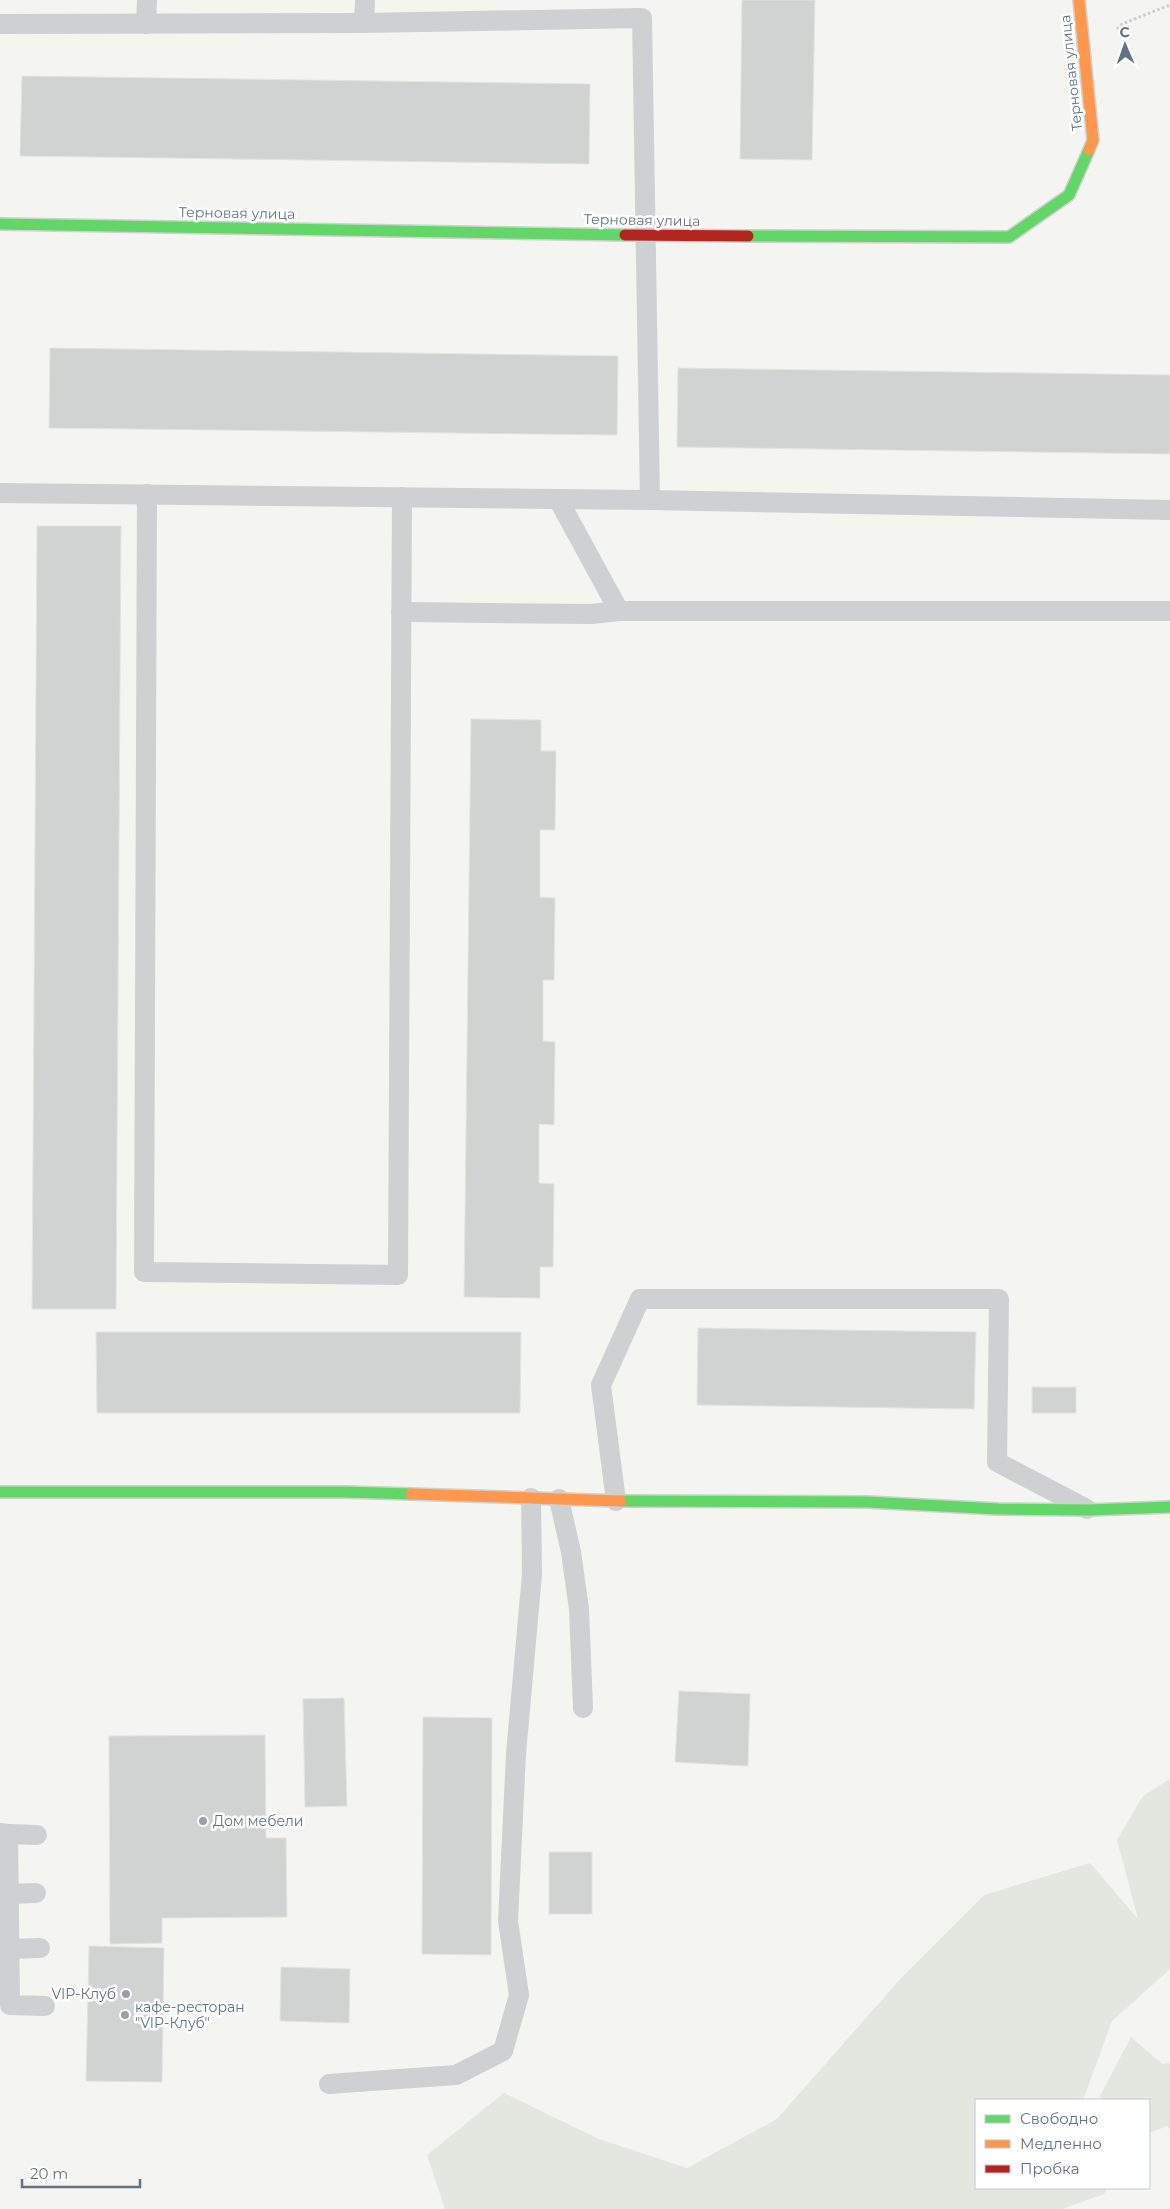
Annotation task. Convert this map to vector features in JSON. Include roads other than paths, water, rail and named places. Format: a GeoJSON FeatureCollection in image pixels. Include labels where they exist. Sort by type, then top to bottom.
{"type":"FeatureCollection","features":[{"type":"Feature","properties":{"kind":"street","name":"Терновая улица"},"geometry":{"type":"LineString","coordinates":[[0,224],[645,235],[1009,237],[1069,195],[1093,140],[1079,0]]}},
{"type":"Feature","properties":{"kind":"street"},"geometry":{"type":"LineString","coordinates":[[0,1492],[345,1492],[616,1501],[867,1502],[998,1510],[1089,1510],[1170,1507]]}},
{"type":"Feature","properties":{"kind":"lane"},"geometry":{"type":"LineString","coordinates":[[146,24],[147,0]]}},
{"type":"Feature","properties":{"kind":"lane"},"geometry":{"type":"LineString","coordinates":[[364,23],[365,0]]}},
{"type":"Feature","properties":{"kind":"lane"},"geometry":{"type":"LineString","coordinates":[[0,24],[364,23],[642,9],[650,500]]}},
{"type":"Feature","properties":{"kind":"lane"},"geometry":{"type":"LineString","coordinates":[[0,493],[650,500],[1170,510]]}},
{"type":"Feature","properties":{"kind":"lane"},"geometry":{"type":"LineString","coordinates":[[147,494],[144,1272],[398,1275],[402,497]]}},
{"type":"Feature","properties":{"kind":"lane"},"geometry":{"type":"LineString","coordinates":[[558,499],[619,611]]}},
{"type":"Feature","properties":{"kind":"lane"},"geometry":{"type":"LineString","coordinates":[[401,612],[591,614],[619,611],[1170,611]]}},
{"type":"Feature","properties":{"kind":"lane"},"geometry":{"type":"LineString","coordinates":[[616,1501],[601,1385],[640,1299],[999,1299],[997,1462],[1089,1510]]}},
{"type":"Feature","properties":{"kind":"lane"},"geometry":{"type":"LineString","coordinates":[[329,2084],[456,2075],[503,2051],[519,1995],[508,1920],[516,1754],[532,1574],[531,1498]]}},
{"type":"Feature","properties":{"kind":"lane"},"geometry":{"type":"LineString","coordinates":[[559,1499],[571,1552],[578,1609],[583,1708]]}},
{"type":"Feature","properties":{"kind":"lane"},"geometry":{"type":"LineString","coordinates":[[37,1835],[4,1834],[8,1894],[10,2005],[45,2006]]}},
{"type":"Feature","properties":{"kind":"lane"},"geometry":{"type":"LineString","coordinates":[[8,1894],[36,1893]]}},
{"type":"Feature","properties":{"kind":"lane"},"geometry":{"type":"LineString","coordinates":[[9,1948],[40,1948]]}},
{"type":"Feature","properties":{"kind":"place","name":"Дом мебели"},"geometry":{"type":"Point","coordinates":[203,1821]}},
{"type":"Feature","properties":{"kind":"place","name":"VIP-Клуб"},"geometry":{"type":"Point","coordinates":[126,1994]}},
{"type":"Feature","properties":{"kind":"place","name":"кафе-ресторан \"VIP-Клуб\""},"geometry":{"type":"Point","coordinates":[125,2015]}}]}
